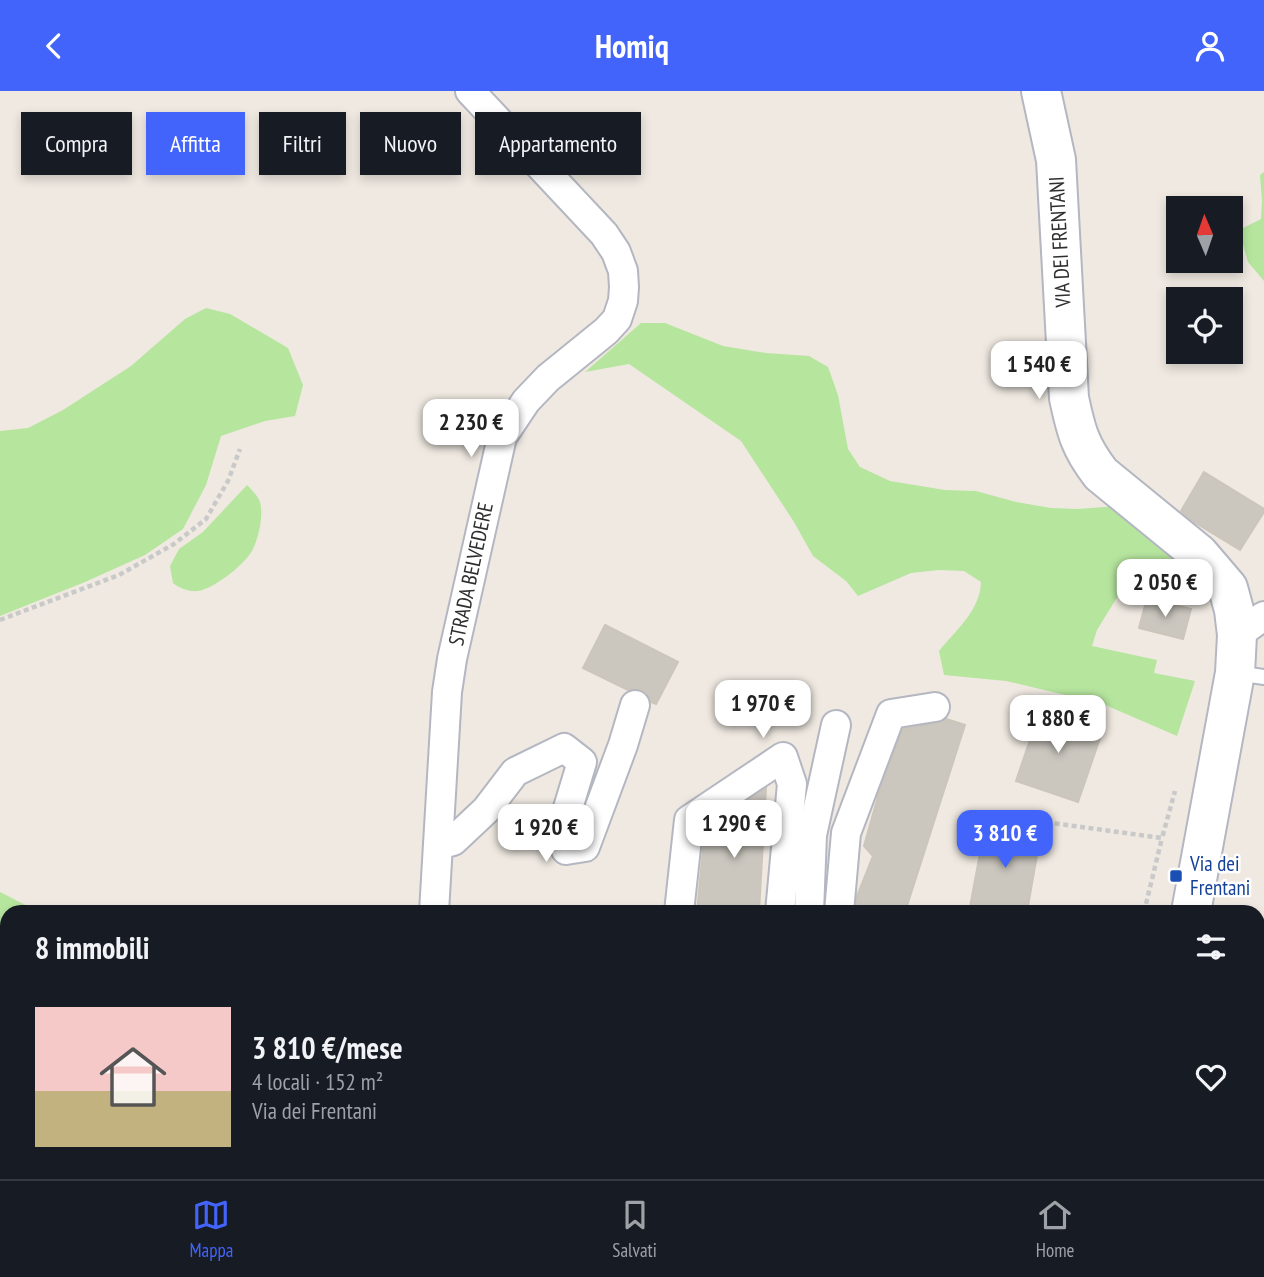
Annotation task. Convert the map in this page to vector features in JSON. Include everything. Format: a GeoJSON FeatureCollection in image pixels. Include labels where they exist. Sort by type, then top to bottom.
{"type":"FeatureCollection","features":[{"type":"Feature","properties":{"kind":"main road","name":"VIA DEI FRENTANI"},"geometry":{"type":"LineString","coordinates":[[1041,91],[1056,160],[1069,398],[1076,433],[1090,460],[1101,474],[1199,554],[1228,588],[1234,610],[1251,625],[1250,675],[1193,905]]}},
{"type":"Feature","properties":{"kind":"street","name":"STRADA BELVEDERE"},"geometry":{"type":"LineString","coordinates":[[434,905],[447,692],[502,437],[526,401],[541,385],[617,319],[623,302],[624,287],[623,271],[616,252],[604,234],[470,91]]}},
{"type":"Feature","properties":{"kind":"street"},"geometry":{"type":"LineString","coordinates":[[438,845],[453,841],[486,810],[515,772],[564,748],[582,762],[561,831],[566,850],[585,847],[635,705]]}},
{"type":"Feature","properties":{"kind":"street"},"geometry":{"type":"LineString","coordinates":[[840,905],[846,833],[891,714],[935,707]]}},
{"type":"Feature","properties":{"kind":"street"},"geometry":{"type":"LineString","coordinates":[[809,905],[813,835],[836,725]]}},
{"type":"Feature","properties":{"kind":"street"},"geometry":{"type":"LineString","coordinates":[[680,905],[689,820],[783,757],[792,784],[781,905]]}},
{"type":"Feature","properties":{"kind":"path"},"geometry":{"type":"LineString","coordinates":[[0,620],[119,575],[174,544],[206,519],[228,481],[240,449]]}},
{"type":"Feature","properties":{"kind":"path"},"geometry":{"type":"LineString","coordinates":[[1146,905],[1176,787]]}},
{"type":"Feature","properties":{"kind":"path"},"geometry":{"type":"LineString","coordinates":[[979,813],[1162,838]]}},
{"type":"Feature","properties":{"kind":"green space"},"geometry":{"type":"Polygon","coordinates":[[[1264,172],[1264,281],[1248,262],[1243,244],[1243,228],[1261,219],[1260,175],[1264,172]]]}},
{"type":"Feature","properties":{"kind":"green space"},"geometry":{"type":"Polygon","coordinates":[[[206,308],[230,314],[288,348],[303,385],[295,416],[265,421],[221,436],[206,485],[183,529],[145,555],[0,616],[0,431],[28,428],[63,410],[131,366],[185,319],[206,308]]]}},
{"type":"Feature","properties":{"kind":"green space"},"geometry":{"type":"Polygon","coordinates":[[[641,323],[665,323],[723,346],[809,356],[828,367],[838,395],[848,449],[860,467],[890,481],[945,490],[976,491],[1051,508],[1118,506],[1180,554],[1174,577],[1162,589],[1121,591],[1097,630],[1092,646],[1157,660],[1154,673],[1195,681],[1177,736],[1103,704],[1006,681],[944,675],[939,651],[972,611],[981,582],[964,571],[911,573],[858,596],[846,581],[813,556],[741,441],[629,364],[585,372],[641,323]]]}},
{"type":"Feature","properties":{"kind":"green space"},"geometry":{"type":"Polygon","coordinates":[[[247,485],[258,497],[261,508],[260,529],[250,554],[226,577],[204,589],[191,591],[175,585],[170,566],[179,549],[203,532],[247,485]]]}},
{"type":"Feature","properties":{"kind":"green space"},"geometry":{"type":"Polygon","coordinates":[[[0,892],[25,905],[0,905],[0,892]]]}},
{"type":"Feature","properties":{"kind":"building"},"geometry":{"type":"Polygon","coordinates":[[[1204,472],[1264,509],[1240,550],[1181,511],[1204,472]]]}},
{"type":"Feature","properties":{"kind":"building"},"geometry":{"type":"Polygon","coordinates":[[[1147,598],[1191,609],[1183,639],[1139,628],[1147,598]]]}},
{"type":"Feature","properties":{"kind":"building"},"geometry":{"type":"Polygon","coordinates":[[[605,625],[678,662],[656,704],[640,689],[628,690],[583,668],[605,625]]]}},
{"type":"Feature","properties":{"kind":"building"},"geometry":{"type":"Polygon","coordinates":[[[1042,705],[1087,721],[1083,732],[1100,738],[1078,802],[1016,781],[1042,705]]]}},
{"type":"Feature","properties":{"kind":"building"},"geometry":{"type":"Polygon","coordinates":[[[946,719],[965,725],[907,905],[856,905],[857,896],[873,856],[864,846],[879,793],[903,729],[946,719]]]}},
{"type":"Feature","properties":{"kind":"building"},"geometry":{"type":"Polygon","coordinates":[[[766,788],[759,905],[698,905],[705,829],[766,788]]]}},
{"type":"Feature","properties":{"kind":"building"},"geometry":{"type":"Polygon","coordinates":[[[986,822],[1041,832],[1028,905],[970,905],[986,822]]]}},
{"type":"Feature","properties":{"kind":"place","name":"Via dei Frentani"},"geometry":{"type":"Point","coordinates":[1176,876]}}]}
